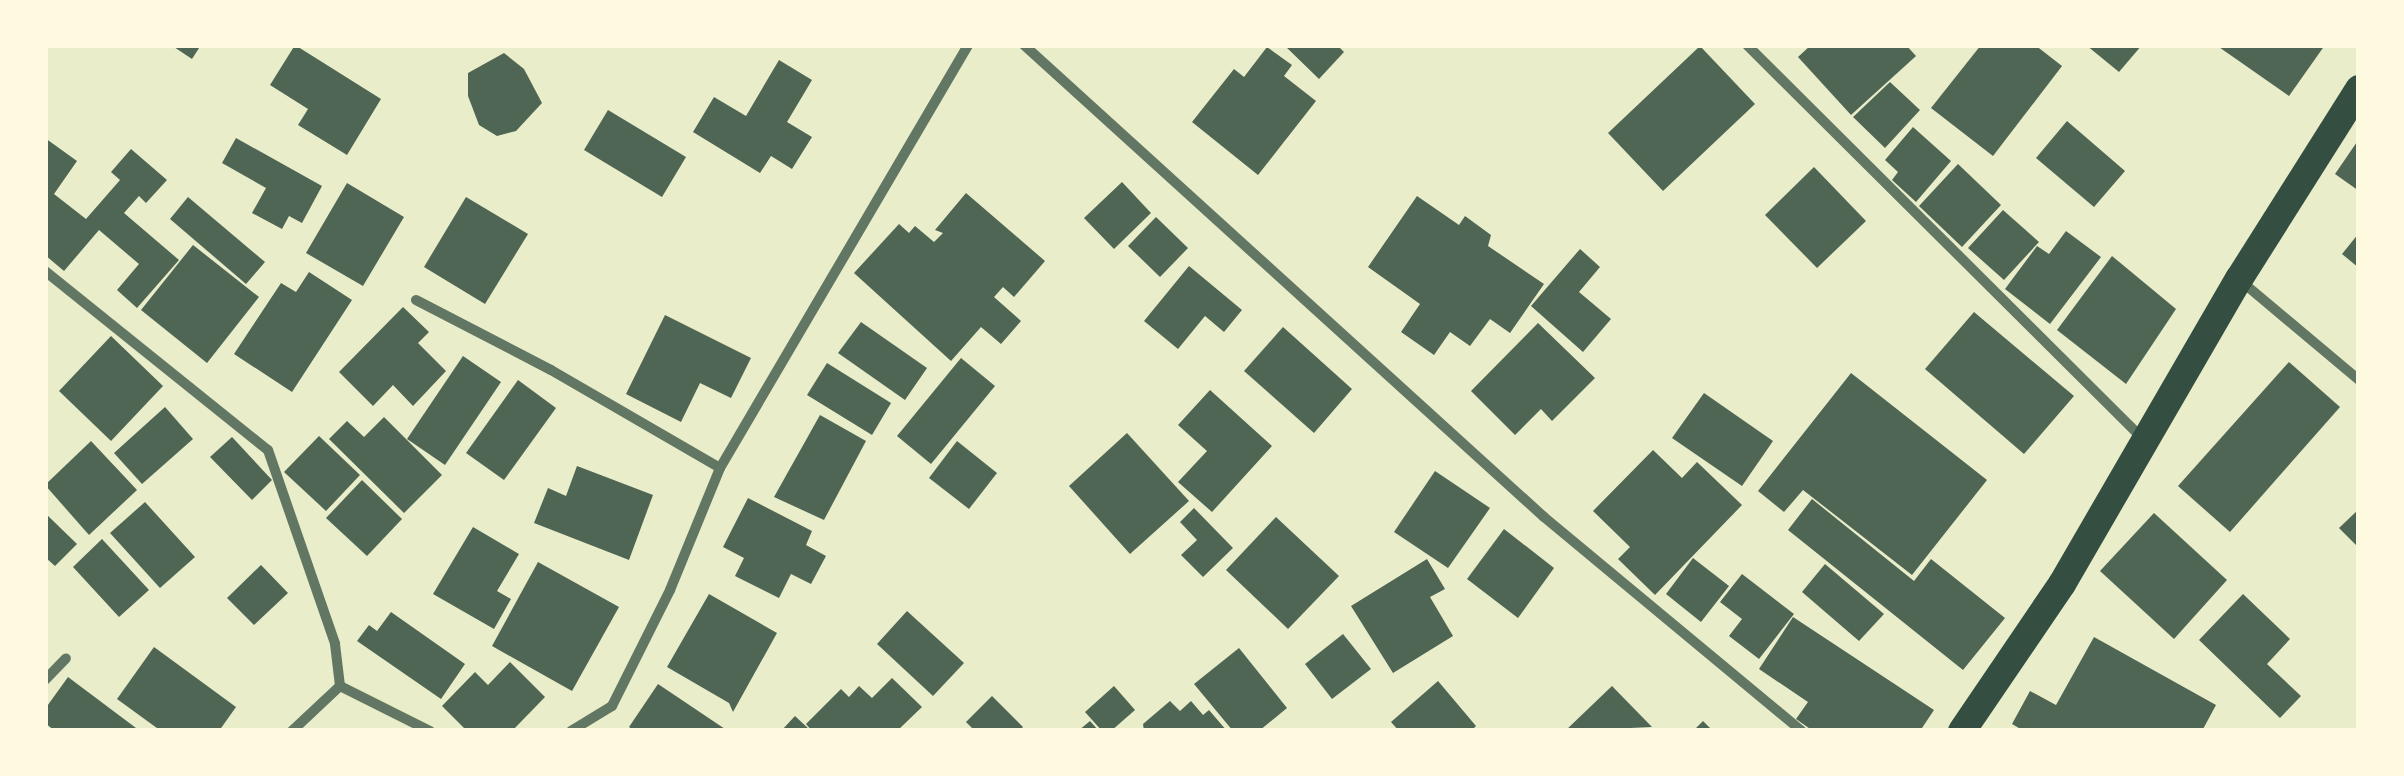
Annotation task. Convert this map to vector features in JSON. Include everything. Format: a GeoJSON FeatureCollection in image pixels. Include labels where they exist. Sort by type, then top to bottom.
{"type":"FeatureCollection","features":[{"type":"Feature","properties":{"kind":"highway"},"geometry":{"type":"LineString","coordinates":[[1972,726],[2062,584],[2239,280],[2359,89]]}},
{"type":"Feature","properties":{"kind":"street"},"geometry":{"type":"LineString","coordinates":[[571,731],[612,706],[670,590],[720,468],[968,45]]}},
{"type":"Feature","properties":{"kind":"street"},"geometry":{"type":"LineString","coordinates":[[1024,45],[1544,517],[1802,731]]}},
{"type":"Feature","properties":{"kind":"street"},"geometry":{"type":"LineString","coordinates":[[1746,45],[2146,442]]}},
{"type":"Feature","properties":{"kind":"street"},"geometry":{"type":"LineString","coordinates":[[45,270],[268,450],[335,644],[340,686]]}},
{"type":"Feature","properties":{"kind":"street"},"geometry":{"type":"LineString","coordinates":[[2239,280],[2359,380]]}},
{"type":"Feature","properties":{"kind":"street"},"geometry":{"type":"LineString","coordinates":[[416,300],[551,370],[720,468]]}},
{"type":"Feature","properties":{"kind":"street"},"geometry":{"type":"LineString","coordinates":[[45,680],[66,658]]}},
{"type":"Feature","properties":{"kind":"street"},"geometry":{"type":"LineString","coordinates":[[292,731],[340,686]]}},
{"type":"Feature","properties":{"kind":"street"},"geometry":{"type":"LineString","coordinates":[[340,686],[430,731]]}},
{"type":"Feature","properties":{"kind":"building"},"geometry":{"type":"Polygon","coordinates":[[[171,45],[201,45],[192,59],[171,45]]]}},
{"type":"Feature","properties":{"kind":"building"},"geometry":{"type":"Polygon","coordinates":[[[295,45],[381,99],[347,155],[298,125],[308,109],[270,85],[295,45]]]}},
{"type":"Feature","properties":{"kind":"building"},"geometry":{"type":"Polygon","coordinates":[[[1284,45],[1337,45],[1344,52],[1319,79],[1284,45]]]}},
{"type":"Feature","properties":{"kind":"building"},"geometry":{"type":"Polygon","coordinates":[[[1811,45],[1906,45],[1916,56],[1851,115],[1798,57],[1811,45]]]}},
{"type":"Feature","properties":{"kind":"building"},"geometry":{"type":"Polygon","coordinates":[[[1981,45],[2035,45],[2062,66],[1993,156],[1931,108],[1981,45]]]}},
{"type":"Feature","properties":{"kind":"building"},"geometry":{"type":"Polygon","coordinates":[[[2086,45],[2142,45],[2119,72],[2086,45]]]}},
{"type":"Feature","properties":{"kind":"building"},"geometry":{"type":"Polygon","coordinates":[[[2216,45],[2325,45],[2289,96],[2216,45]]]}},
{"type":"Feature","properties":{"kind":"building"},"geometry":{"type":"Polygon","coordinates":[[[1700,46],[1755,104],[1663,191],[1608,133],[1700,46]]]}},
{"type":"Feature","properties":{"kind":"building"},"geometry":{"type":"Polygon","coordinates":[[[1267,47],[1292,65],[1284,76],[1316,101],[1258,175],[1192,122],[1234,69],[1244,77],[1267,47]]]}},
{"type":"Feature","properties":{"kind":"building"},"geometry":{"type":"Polygon","coordinates":[[[504,53],[524,69],[542,103],[516,131],[497,136],[479,125],[468,96],[468,73],[504,53]]]}},
{"type":"Feature","properties":{"kind":"building"},"geometry":{"type":"Polygon","coordinates":[[[779,60],[812,80],[787,122],[812,137],[792,169],[771,156],[760,173],[693,132],[714,97],[746,116],[779,60]]]}},
{"type":"Feature","properties":{"kind":"building"},"geometry":{"type":"Polygon","coordinates":[[[1890,82],[1920,110],[1885,148],[1853,117],[1890,82]]]}},
{"type":"Feature","properties":{"kind":"building"},"geometry":{"type":"Polygon","coordinates":[[[608,110],[686,157],[662,197],[584,150],[608,110]]]}},
{"type":"Feature","properties":{"kind":"building"},"geometry":{"type":"Polygon","coordinates":[[[2067,121],[2125,171],[2094,207],[2036,158],[2067,121]]]}},
{"type":"Feature","properties":{"kind":"building"},"geometry":{"type":"Polygon","coordinates":[[[1913,127],[1951,161],[1916,202],[1892,180],[1898,172],[1885,160],[1913,127]]]}},
{"type":"Feature","properties":{"kind":"building"},"geometry":{"type":"Polygon","coordinates":[[[45,138],[77,161],[54,194],[86,219],[120,180],[111,172],[131,149],[167,180],[146,203],[139,196],[124,213],[179,260],[137,308],[117,290],[139,264],[99,230],[64,271],[45,255],[45,138]]]}},
{"type":"Feature","properties":{"kind":"building"},"geometry":{"type":"Polygon","coordinates":[[[236,138],[322,186],[302,223],[289,216],[282,229],[252,213],[266,188],[222,163],[236,138]]]}},
{"type":"Feature","properties":{"kind":"building"},"geometry":{"type":"Polygon","coordinates":[[[2359,139],[2359,191],[2335,174],[2359,139]]]}},
{"type":"Feature","properties":{"kind":"building"},"geometry":{"type":"Polygon","coordinates":[[[1958,164],[2001,205],[1962,247],[1919,206],[1958,164]]]}},
{"type":"Feature","properties":{"kind":"building"},"geometry":{"type":"Polygon","coordinates":[[[1814,167],[1866,221],[1817,268],[1765,215],[1814,167]]]}},
{"type":"Feature","properties":{"kind":"building"},"geometry":{"type":"Polygon","coordinates":[[[1122,182],[1151,213],[1114,249],[1084,218],[1122,182]]]}},
{"type":"Feature","properties":{"kind":"building"},"geometry":{"type":"Polygon","coordinates":[[[347,183],[404,217],[363,286],[306,253],[347,183]]]}},
{"type":"Feature","properties":{"kind":"building"},"geometry":{"type":"Polygon","coordinates":[[[966,193],[1045,261],[1014,297],[1003,287],[994,297],[1021,321],[1001,344],[981,327],[951,361],[854,273],[899,224],[909,233],[915,226],[934,242],[943,233],[935,230],[966,193]]]}},
{"type":"Feature","properties":{"kind":"building"},"geometry":{"type":"Polygon","coordinates":[[[1417,196],[1459,225],[1465,216],[1491,235],[1488,246],[1544,284],[1510,333],[1490,319],[1470,346],[1450,332],[1434,355],[1401,332],[1420,304],[1368,267],[1417,196]]]}},
{"type":"Feature","properties":{"kind":"building"},"geometry":{"type":"Polygon","coordinates":[[[188,197],[265,262],[246,284],[170,219],[188,197]]]}},
{"type":"Feature","properties":{"kind":"building"},"geometry":{"type":"Polygon","coordinates":[[[466,197],[528,234],[485,304],[424,267],[466,197]]]}},
{"type":"Feature","properties":{"kind":"building"},"geometry":{"type":"Polygon","coordinates":[[[2003,210],[2039,242],[2004,280],[1968,248],[2003,210]]]}},
{"type":"Feature","properties":{"kind":"building"},"geometry":{"type":"Polygon","coordinates":[[[1156,217],[1188,248],[1160,277],[1128,246],[1156,217]]]}},
{"type":"Feature","properties":{"kind":"building"},"geometry":{"type":"Polygon","coordinates":[[[2066,231],[2101,257],[2050,324],[2005,289],[2037,246],[2049,254],[2066,231]]]}},
{"type":"Feature","properties":{"kind":"building"},"geometry":{"type":"Polygon","coordinates":[[[2359,233],[2359,268],[2342,254],[2359,233]]]}},
{"type":"Feature","properties":{"kind":"building"},"geometry":{"type":"Polygon","coordinates":[[[193,245],[259,297],[207,363],[141,310],[193,245]]]}},
{"type":"Feature","properties":{"kind":"building"},"geometry":{"type":"Polygon","coordinates":[[[1580,249],[1600,267],[1579,292],[1611,319],[1583,352],[1531,306],[1580,249]]]}},
{"type":"Feature","properties":{"kind":"building"},"geometry":{"type":"Polygon","coordinates":[[[2112,256],[2176,309],[2126,384],[2057,330],[2112,256]]]}},
{"type":"Feature","properties":{"kind":"building"},"geometry":{"type":"Polygon","coordinates":[[[1189,266],[1242,310],[1224,332],[1205,316],[1178,349],[1144,321],[1189,266]]]}},
{"type":"Feature","properties":{"kind":"building"},"geometry":{"type":"Polygon","coordinates":[[[309,272],[352,300],[292,392],[234,354],[281,283],[296,292],[309,272]]]}},
{"type":"Feature","properties":{"kind":"building"},"geometry":{"type":"Polygon","coordinates":[[[403,307],[429,332],[418,343],[446,371],[413,406],[393,385],[373,406],[339,372],[403,307]]]}},
{"type":"Feature","properties":{"kind":"building"},"geometry":{"type":"Polygon","coordinates":[[[1974,312],[2074,396],[2024,454],[1925,369],[1974,312]]]}},
{"type":"Feature","properties":{"kind":"building"},"geometry":{"type":"Polygon","coordinates":[[[665,315],[751,358],[731,398],[700,383],[681,422],[626,394],[665,315]]]}},
{"type":"Feature","properties":{"kind":"building"},"geometry":{"type":"Polygon","coordinates":[[[861,322],[927,368],[905,400],[838,353],[861,322]]]}},
{"type":"Feature","properties":{"kind":"building"},"geometry":{"type":"Polygon","coordinates":[[[1538,323],[1595,378],[1552,421],[1541,409],[1515,435],[1471,391],[1538,323]]]}},
{"type":"Feature","properties":{"kind":"building"},"geometry":{"type":"Polygon","coordinates":[[[1283,327],[1352,389],[1314,433],[1244,371],[1283,327]]]}},
{"type":"Feature","properties":{"kind":"building"},"geometry":{"type":"Polygon","coordinates":[[[111,336],[163,386],[111,441],[59,391],[111,336]]]}},
{"type":"Feature","properties":{"kind":"building"},"geometry":{"type":"Polygon","coordinates":[[[463,356],[501,382],[445,465],[407,439],[463,356]]]}},
{"type":"Feature","properties":{"kind":"building"},"geometry":{"type":"Polygon","coordinates":[[[961,358],[995,386],[931,464],[897,436],[961,358]]]}},
{"type":"Feature","properties":{"kind":"building"},"geometry":{"type":"Polygon","coordinates":[[[2289,362],[2340,407],[2230,532],[2178,486],[2289,362]]]}},
{"type":"Feature","properties":{"kind":"building"},"geometry":{"type":"Polygon","coordinates":[[[827,363],[891,403],[872,435],[807,395],[827,363]]]}},
{"type":"Feature","properties":{"kind":"building"},"geometry":{"type":"Polygon","coordinates":[[[1851,373],[1987,480],[1912,575],[1803,490],[1784,512],[1758,491],[1851,373]]]}},
{"type":"Feature","properties":{"kind":"building"},"geometry":{"type":"Polygon","coordinates":[[[518,380],[556,408],[504,480],[466,453],[518,380]]]}},
{"type":"Feature","properties":{"kind":"building"},"geometry":{"type":"Polygon","coordinates":[[[1210,390],[1272,446],[1212,512],[1178,482],[1207,451],[1178,425],[1210,390]]]}},
{"type":"Feature","properties":{"kind":"building"},"geometry":{"type":"Polygon","coordinates":[[[1704,393],[1773,441],[1742,486],[1672,438],[1704,393]]]}},
{"type":"Feature","properties":{"kind":"building"},"geometry":{"type":"Polygon","coordinates":[[[165,407],[193,439],[142,484],[114,453],[165,407]]]}},
{"type":"Feature","properties":{"kind":"building"},"geometry":{"type":"Polygon","coordinates":[[[820,415],[866,441],[824,520],[774,497],[820,415]]]}},
{"type":"Feature","properties":{"kind":"building"},"geometry":{"type":"Polygon","coordinates":[[[384,417],[442,475],[404,513],[329,439],[347,421],[364,437],[384,417]]]}},
{"type":"Feature","properties":{"kind":"building"},"geometry":{"type":"Polygon","coordinates":[[[1127,433],[1189,501],[1130,554],[1069,486],[1127,433]]]}},
{"type":"Feature","properties":{"kind":"building"},"geometry":{"type":"Polygon","coordinates":[[[319,436],[360,475],[326,511],[284,472],[319,436]]]}},
{"type":"Feature","properties":{"kind":"building"},"geometry":{"type":"Polygon","coordinates":[[[232,437],[272,480],[252,500],[210,457],[232,437]]]}},
{"type":"Feature","properties":{"kind":"building"},"geometry":{"type":"Polygon","coordinates":[[[91,441],[137,490],[89,535],[45,485],[91,441]]]}},
{"type":"Feature","properties":{"kind":"building"},"geometry":{"type":"Polygon","coordinates":[[[957,441],[997,473],[969,509],[929,478],[957,441]]]}},
{"type":"Feature","properties":{"kind":"building"},"geometry":{"type":"Polygon","coordinates":[[[1653,450],[1682,478],[1697,462],[1742,505],[1655,595],[1618,559],[1630,547],[1593,511],[1653,450]]]}},
{"type":"Feature","properties":{"kind":"building"},"geometry":{"type":"Polygon","coordinates":[[[577,466],[653,495],[629,560],[534,523],[548,488],[566,496],[577,466]]]}},
{"type":"Feature","properties":{"kind":"building"},"geometry":{"type":"Polygon","coordinates":[[[1435,471],[1490,508],[1448,568],[1394,532],[1435,471]]]}},
{"type":"Feature","properties":{"kind":"building"},"geometry":{"type":"Polygon","coordinates":[[[362,480],[402,519],[367,556],[326,518],[362,480]]]}},
{"type":"Feature","properties":{"kind":"building"},"geometry":{"type":"Polygon","coordinates":[[[748,498],[812,531],[806,545],[826,556],[811,584],[791,574],[779,598],[735,576],[744,558],[723,547],[748,498]]]}},
{"type":"Feature","properties":{"kind":"building"},"geometry":{"type":"Polygon","coordinates":[[[1812,499],[1914,581],[1931,559],[2005,618],[1963,670],[1788,530],[1812,499]]]}},
{"type":"Feature","properties":{"kind":"building"},"geometry":{"type":"Polygon","coordinates":[[[145,502],[195,557],[160,588],[110,533],[145,502]]]}},
{"type":"Feature","properties":{"kind":"building"},"geometry":{"type":"Polygon","coordinates":[[[1194,508],[1233,548],[1203,577],[1181,555],[1197,540],[1180,522],[1194,508]]]}},
{"type":"Feature","properties":{"kind":"building"},"geometry":{"type":"Polygon","coordinates":[[[2359,509],[2359,548],[2339,528],[2359,509]]]}},
{"type":"Feature","properties":{"kind":"building"},"geometry":{"type":"Polygon","coordinates":[[[45,513],[77,544],[55,566],[45,557],[45,513]]]}},
{"type":"Feature","properties":{"kind":"building"},"geometry":{"type":"Polygon","coordinates":[[[2154,513],[2227,580],[2174,639],[2100,571],[2154,513]]]}},
{"type":"Feature","properties":{"kind":"building"},"geometry":{"type":"Polygon","coordinates":[[[1276,517],[1339,576],[1288,629],[1226,570],[1276,517]]]}},
{"type":"Feature","properties":{"kind":"building"},"geometry":{"type":"Polygon","coordinates":[[[473,527],[519,554],[497,591],[511,599],[494,629],[433,594],[473,527]]]}},
{"type":"Feature","properties":{"kind":"building"},"geometry":{"type":"Polygon","coordinates":[[[1504,529],[1554,568],[1518,618],[1467,579],[1504,529]]]}},
{"type":"Feature","properties":{"kind":"building"},"geometry":{"type":"Polygon","coordinates":[[[102,539],[149,590],[119,617],[73,567],[102,539]]]}},
{"type":"Feature","properties":{"kind":"building"},"geometry":{"type":"Polygon","coordinates":[[[1693,558],[1729,586],[1701,622],[1666,594],[1693,558]]]}},
{"type":"Feature","properties":{"kind":"building"},"geometry":{"type":"Polygon","coordinates":[[[1427,559],[1445,589],[1430,597],[1453,636],[1393,673],[1351,606],[1427,559]]]}},
{"type":"Feature","properties":{"kind":"building"},"geometry":{"type":"Polygon","coordinates":[[[538,562],[619,607],[572,691],[492,646],[538,562]]]}},
{"type":"Feature","properties":{"kind":"building"},"geometry":{"type":"Polygon","coordinates":[[[1825,564],[1884,614],[1859,641],[1802,592],[1825,564]]]}},
{"type":"Feature","properties":{"kind":"building"},"geometry":{"type":"Polygon","coordinates":[[[261,565],[288,593],[254,625],[227,598],[261,565]]]}},
{"type":"Feature","properties":{"kind":"building"},"geometry":{"type":"Polygon","coordinates":[[[1742,574],[1794,614],[1759,659],[1729,636],[1742,619],[1720,602],[1742,574]]]}},
{"type":"Feature","properties":{"kind":"building"},"geometry":{"type":"Polygon","coordinates":[[[709,594],[777,633],[733,712],[729,703],[667,667],[709,594]]]}},
{"type":"Feature","properties":{"kind":"building"},"geometry":{"type":"Polygon","coordinates":[[[2243,594],[2290,639],[2267,664],[2301,696],[2280,718],[2199,640],[2243,594]]]}},
{"type":"Feature","properties":{"kind":"building"},"geometry":{"type":"Polygon","coordinates":[[[907,611],[964,663],[933,696],[877,644],[907,611]]]}},
{"type":"Feature","properties":{"kind":"building"},"geometry":{"type":"Polygon","coordinates":[[[391,612],[465,664],[441,699],[357,641],[369,625],[377,631],[391,612]]]}},
{"type":"Feature","properties":{"kind":"building"},"geometry":{"type":"Polygon","coordinates":[[[1793,617],[1934,710],[1920,731],[1813,731],[1796,719],[1808,702],[1759,669],[1793,617]]]}},
{"type":"Feature","properties":{"kind":"building"},"geometry":{"type":"Polygon","coordinates":[[[1343,634],[1371,669],[1332,699],[1305,664],[1343,634]]]}},
{"type":"Feature","properties":{"kind":"building"},"geometry":{"type":"Polygon","coordinates":[[[2094,637],[2216,705],[2202,731],[2024,731],[2012,724],[2030,691],[2056,705],[2094,637]]]}},
{"type":"Feature","properties":{"kind":"building"},"geometry":{"type":"Polygon","coordinates":[[[154,647],[236,707],[219,731],[161,731],[117,699],[154,647]]]}},
{"type":"Feature","properties":{"kind":"building"},"geometry":{"type":"Polygon","coordinates":[[[1239,648],[1287,708],[1259,731],[1233,731],[1194,684],[1239,648]]]}},
{"type":"Feature","properties":{"kind":"building"},"geometry":{"type":"Polygon","coordinates":[[[510,662],[545,697],[512,731],[467,731],[442,706],[475,672],[488,685],[510,662]]]}},
{"type":"Feature","properties":{"kind":"building"},"geometry":{"type":"Polygon","coordinates":[[[68,677],[140,731],[55,731],[45,723],[45,709],[68,677]]]}},
{"type":"Feature","properties":{"kind":"building"},"geometry":{"type":"Polygon","coordinates":[[[892,678],[922,707],[897,731],[812,731],[806,724],[841,689],[849,697],[859,686],[872,698],[892,678]]]}},
{"type":"Feature","properties":{"kind":"building"},"geometry":{"type":"Polygon","coordinates":[[[1438,681],[1476,726],[1471,731],[1399,731],[1391,722],[1438,681]]]}},
{"type":"Feature","properties":{"kind":"building"},"geometry":{"type":"Polygon","coordinates":[[[658,684],[728,731],[635,731],[629,727],[658,684]]]}},
{"type":"Feature","properties":{"kind":"building"},"geometry":{"type":"Polygon","coordinates":[[[1114,686],[1135,710],[1111,731],[1102,731],[1085,712],[1114,686]]]}},
{"type":"Feature","properties":{"kind":"building"},"geometry":{"type":"Polygon","coordinates":[[[1612,686],[1652,727],[1565,731],[1612,686]]]}},
{"type":"Feature","properties":{"kind":"building"},"geometry":{"type":"Polygon","coordinates":[[[992,696],[1023,727],[1019,731],[975,731],[966,722],[992,696]]]}},
{"type":"Feature","properties":{"kind":"building"},"geometry":{"type":"Polygon","coordinates":[[[1170,701],[1180,711],[1191,701],[1203,715],[1209,710],[1227,731],[1144,731],[1143,724],[1170,701]]]}},
{"type":"Feature","properties":{"kind":"building"},"geometry":{"type":"Polygon","coordinates":[[[795,716],[811,731],[781,731],[795,716]]]}},
{"type":"Feature","properties":{"kind":"building"},"geometry":{"type":"Polygon","coordinates":[[[1090,721],[1099,731],[1078,731],[1090,721]]]}},
{"type":"Feature","properties":{"kind":"building"},"geometry":{"type":"Polygon","coordinates":[[[1703,721],[1713,731],[1693,731],[1703,721]]]}}]}
